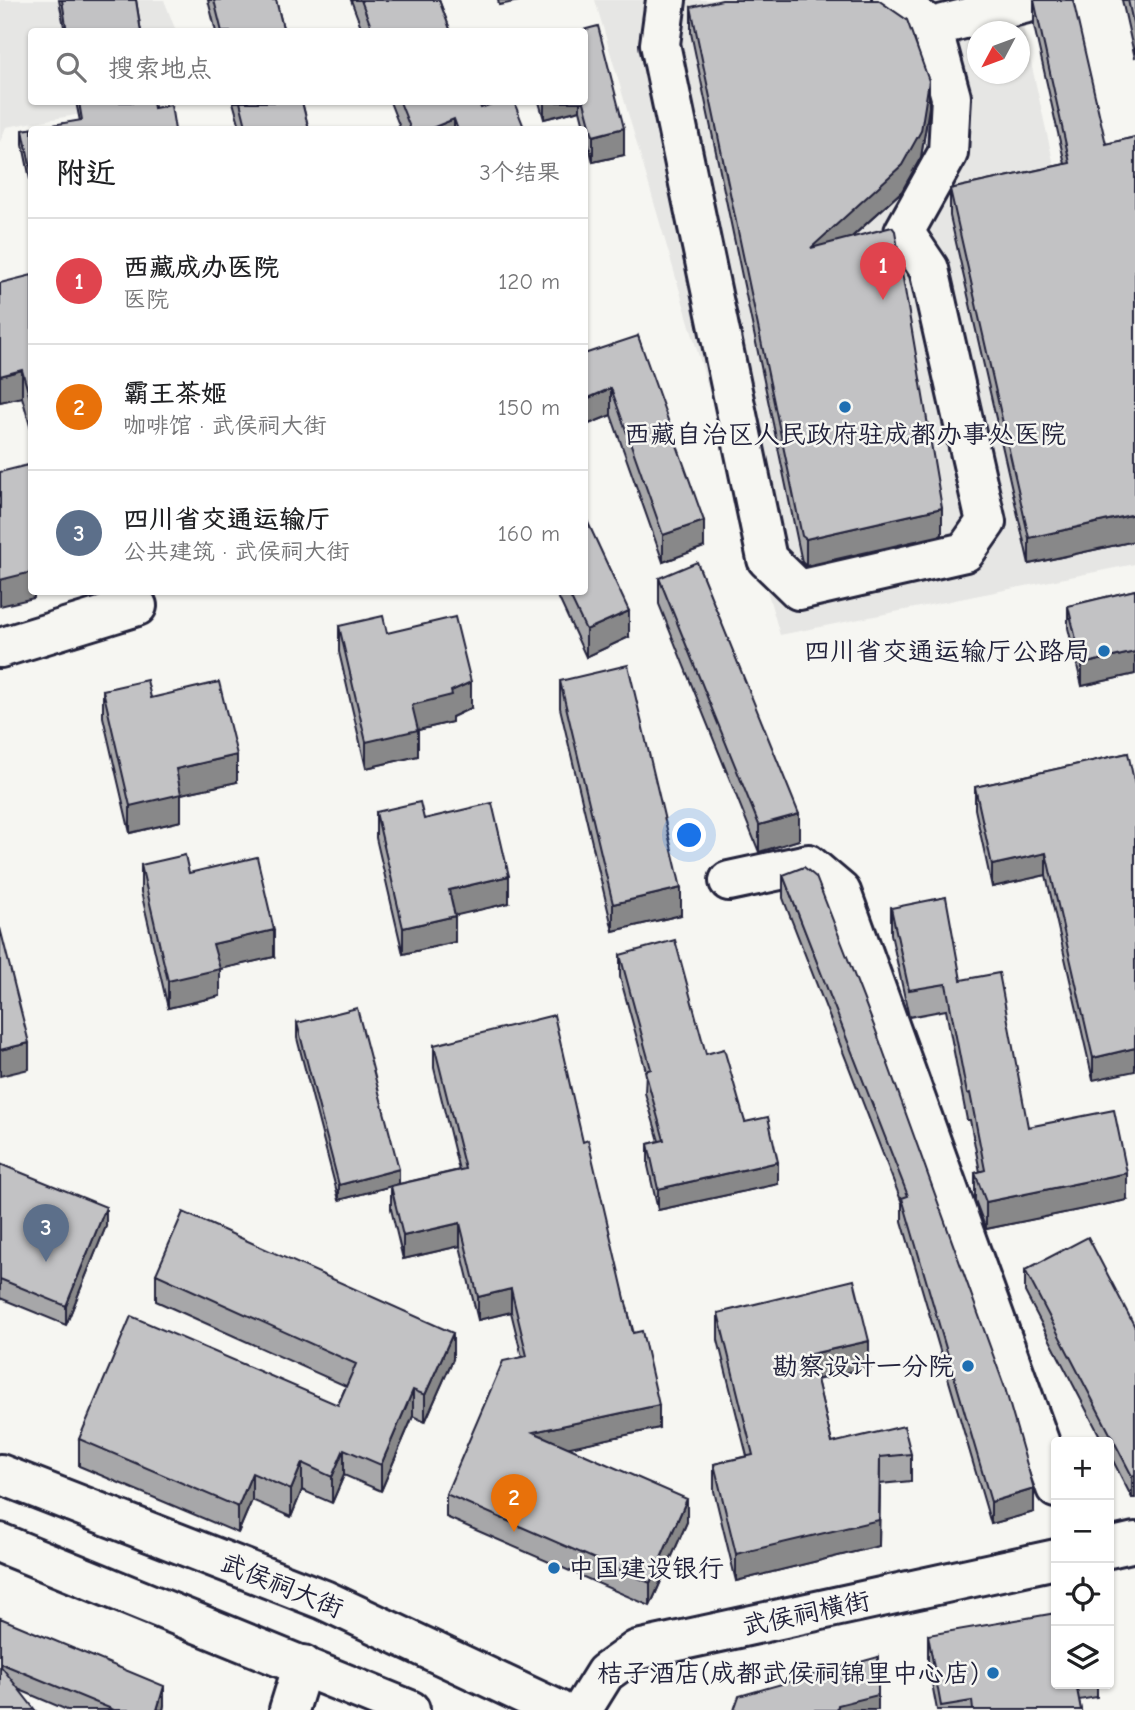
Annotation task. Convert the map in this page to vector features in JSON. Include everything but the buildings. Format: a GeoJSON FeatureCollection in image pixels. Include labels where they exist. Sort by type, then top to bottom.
{"type":"FeatureCollection","features":[{"type":"Feature","properties":{"kind":"street"},"geometry":{"type":"LineString","coordinates":[[666,0],[660,44],[767,559],[799,590],[965,552],[986,522],[929,269],[904,232],[948,153],[951,97],[932,27],[892,0]]}},
{"type":"Feature","properties":{"kind":"street"},"geometry":{"type":"LineString","coordinates":[[932,27],[1039,0]]}},
{"type":"Feature","properties":{"kind":"street"},"geometry":{"type":"LineString","coordinates":[[0,648],[137,606]]}},
{"type":"Feature","properties":{"kind":"street"},"geometry":{"type":"LineString","coordinates":[[729,881],[808,864],[841,892],[1051,1474]]}},
{"type":"Feature","properties":{"kind":"street","name":"武侯祠大街"},"geometry":{"type":"LineString","coordinates":[[0,1475],[324,1600],[558,1710]]}},
{"type":"Feature","properties":{"kind":"street"},"geometry":{"type":"LineString","coordinates":[[1114,1547],[1135,1542]]}},
{"type":"Feature","properties":{"kind":"street"},"geometry":{"type":"LineString","coordinates":[[0,1544],[410,1710]]}},
{"type":"Feature","properties":{"kind":"street","name":"武侯祠横街"},"geometry":{"type":"LineString","coordinates":[[582,1710],[606,1673],[637,1650],[1051,1560]]}},
{"type":"Feature","properties":{"kind":"street"},"geometry":{"type":"LineString","coordinates":[[289,1710],[303,1665]]}},
{"type":"Feature","properties":{"kind":"shaded area"},"geometry":{"type":"Polygon","coordinates":[[[0,0],[164,0],[175,28],[28,28],[28,105],[134,105],[6,127],[0,142],[0,0]]]}},
{"type":"Feature","properties":{"kind":"shaded area"},"geometry":{"type":"Polygon","coordinates":[[[595,0],[1017,0],[1022,21],[967,21],[967,84],[1030,84],[1030,58],[1135,527],[1135,564],[780,635],[595,0]]]}},
{"type":"Feature","properties":{"kind":"place","name":"西藏成办医院"},"geometry":{"type":"Point","coordinates":[883,300]}},
{"type":"Feature","properties":{"kind":"place","name":"西藏自治区人民政府驻成都办事处医院"},"geometry":{"type":"Point","coordinates":[845,407]}},
{"type":"Feature","properties":{"kind":"place","name":"四川省交通运输厅公路局"},"geometry":{"type":"Point","coordinates":[1104,651]}},
{"type":"Feature","properties":{"kind":"place","name":"四川省交通运输厅"},"geometry":{"type":"Point","coordinates":[46,1262]}},
{"type":"Feature","properties":{"kind":"place","name":"勘察设计一分院"},"geometry":{"type":"Point","coordinates":[968,1366]}},
{"type":"Feature","properties":{"kind":"place","name":"霸王茶姬"},"geometry":{"type":"Point","coordinates":[514,1532]}},
{"type":"Feature","properties":{"kind":"place","name":"中国建设银行"},"geometry":{"type":"Point","coordinates":[554,1568]}},
{"type":"Feature","properties":{"kind":"place","name":"桔子酒店(成都武侯祠锦里中心店)"},"geometry":{"type":"Point","coordinates":[993,1673]}}]}
